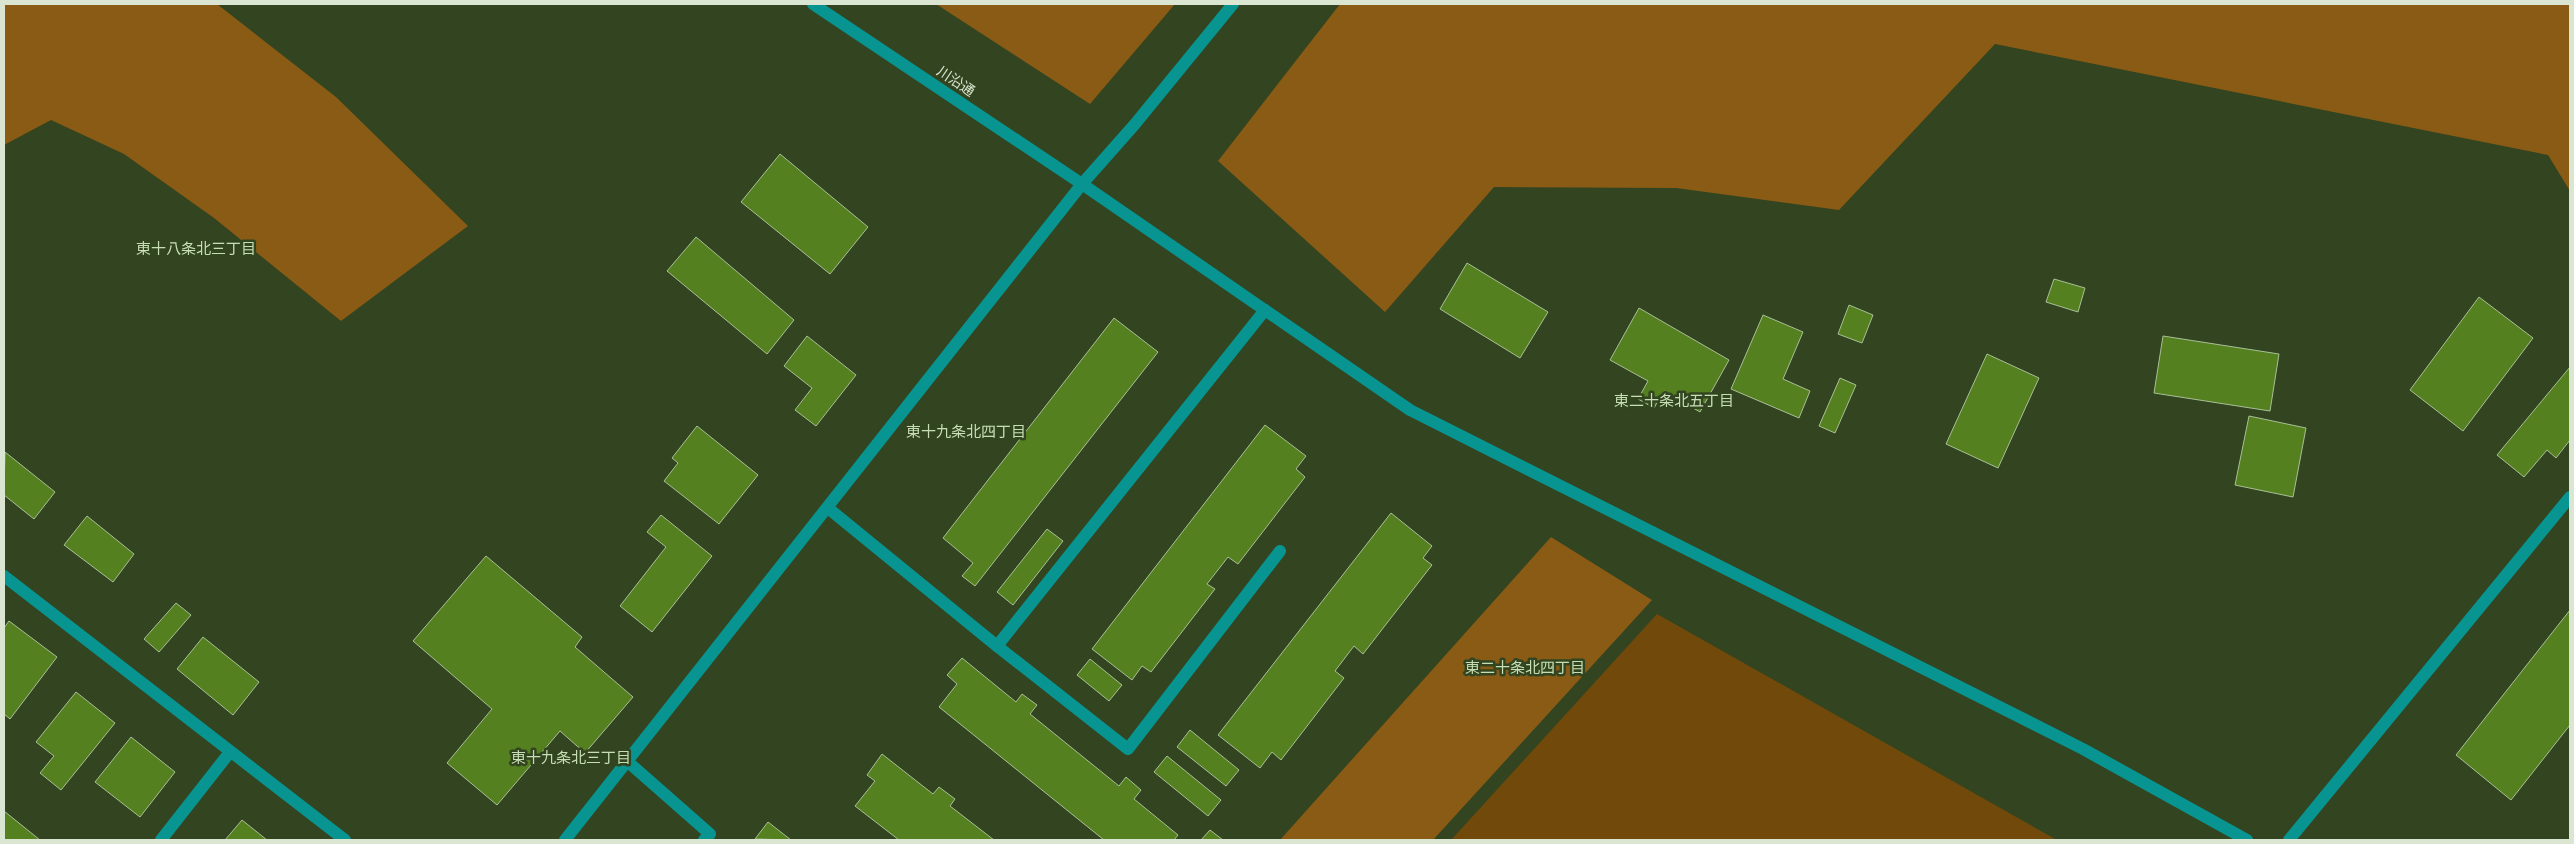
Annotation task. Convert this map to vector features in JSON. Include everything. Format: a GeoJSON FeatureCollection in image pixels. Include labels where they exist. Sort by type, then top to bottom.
{"type":"FeatureCollection","features":[{"type":"Feature","properties":{"kind":"street","name":"川沿通"},"geometry":{"type":"LineString","coordinates":[[813,4],[1082,184],[1410,410],[2084,749],[2247,840]]}},
{"type":"Feature","properties":{"kind":"street"},"geometry":{"type":"LineString","coordinates":[[565,840],[1082,184],[1135,124],[1232,4]]}},
{"type":"Feature","properties":{"kind":"street"},"geometry":{"type":"LineString","coordinates":[[997,646],[1265,310]]}},
{"type":"Feature","properties":{"kind":"street"},"geometry":{"type":"LineString","coordinates":[[2289,840],[2570,497]]}},
{"type":"Feature","properties":{"kind":"street"},"geometry":{"type":"LineString","coordinates":[[828,508],[997,646],[1128,749],[1280,551]]}},
{"type":"Feature","properties":{"kind":"street"},"geometry":{"type":"LineString","coordinates":[[4,576],[345,840]]}},
{"type":"Feature","properties":{"kind":"street"},"geometry":{"type":"LineString","coordinates":[[161,840],[230,752]]}},
{"type":"Feature","properties":{"kind":"street"},"geometry":{"type":"LineString","coordinates":[[627,761],[710,834],[704,840]]}},
{"type":"Feature","properties":{"kind":"shaded area"},"geometry":{"type":"Polygon","coordinates":[[[4,4],[217,4],[336,97],[468,226],[341,321],[214,218],[124,154],[51,120],[4,145],[4,4]]]}},
{"type":"Feature","properties":{"kind":"shaded area"},"geometry":{"type":"Polygon","coordinates":[[[936,4],[1175,4],[1090,104],[936,4]]]}},
{"type":"Feature","properties":{"kind":"shaded area"},"geometry":{"type":"Polygon","coordinates":[[[1340,4],[2570,4],[2570,191],[2548,155],[1995,44],[1839,210],[1676,188],[1494,187],[1385,312],[1218,161],[1340,4]]]}},
{"type":"Feature","properties":{"kind":"shaded area"},"geometry":{"type":"Polygon","coordinates":[[[1551,537],[1652,600],[1433,840],[1280,840],[1551,537]]]}},
{"type":"Feature","properties":{"kind":"shaded area"},"geometry":{"type":"Polygon","coordinates":[[[1657,614],[2057,840],[1451,840],[1657,614]]]}},
{"type":"Feature","properties":{"kind":"building"},"geometry":{"type":"Polygon","coordinates":[[[780,154],[868,227],[830,274],[741,202],[780,154]]]}},
{"type":"Feature","properties":{"kind":"building"},"geometry":{"type":"Polygon","coordinates":[[[696,237],[794,320],[767,354],[667,271],[696,237]]]}},
{"type":"Feature","properties":{"kind":"building"},"geometry":{"type":"Polygon","coordinates":[[[1467,263],[1548,312],[1520,358],[1440,309],[1467,263]]]}},
{"type":"Feature","properties":{"kind":"building"},"geometry":{"type":"Polygon","coordinates":[[[2054,279],[2085,288],[2078,312],[2046,302],[2054,279]]]}},
{"type":"Feature","properties":{"kind":"building"},"geometry":{"type":"Polygon","coordinates":[[[2479,297],[2533,338],[2463,431],[2410,390],[2479,297]]]}},
{"type":"Feature","properties":{"kind":"building"},"geometry":{"type":"Polygon","coordinates":[[[1849,305],[1873,315],[1862,343],[1838,334],[1849,305]]]}},
{"type":"Feature","properties":{"kind":"building"},"geometry":{"type":"Polygon","coordinates":[[[1639,308],[1729,360],[1700,412],[1664,391],[1654,408],[1638,399],[1648,381],[1610,360],[1639,308]]]}},
{"type":"Feature","properties":{"kind":"building"},"geometry":{"type":"Polygon","coordinates":[[[1763,315],[1803,332],[1783,379],[1810,391],[1799,418],[1731,389],[1763,315]]]}},
{"type":"Feature","properties":{"kind":"building"},"geometry":{"type":"Polygon","coordinates":[[[1114,318],[1158,352],[975,586],[962,576],[973,563],[943,538],[1114,318]]]}},
{"type":"Feature","properties":{"kind":"building"},"geometry":{"type":"Polygon","coordinates":[[[807,336],[856,375],[816,426],[795,410],[812,388],[784,366],[807,336]]]}},
{"type":"Feature","properties":{"kind":"building"},"geometry":{"type":"Polygon","coordinates":[[[2163,336],[2279,354],[2270,411],[2154,393],[2163,336]]]}},
{"type":"Feature","properties":{"kind":"building"},"geometry":{"type":"Polygon","coordinates":[[[1987,354],[2039,378],[1998,468],[1946,444],[1987,354]]]}},
{"type":"Feature","properties":{"kind":"building"},"geometry":{"type":"Polygon","coordinates":[[[2570,367],[2570,440],[2556,458],[2547,450],[2524,477],[2497,455],[2570,367]]]}},
{"type":"Feature","properties":{"kind":"building"},"geometry":{"type":"Polygon","coordinates":[[[1840,378],[1856,385],[1835,433],[1819,426],[1840,378]]]}},
{"type":"Feature","properties":{"kind":"building"},"geometry":{"type":"Polygon","coordinates":[[[2249,416],[2306,428],[2293,497],[2235,485],[2249,416]]]}},
{"type":"Feature","properties":{"kind":"building"},"geometry":{"type":"Polygon","coordinates":[[[1265,425],[1306,456],[1296,469],[1305,477],[1238,564],[1228,557],[1207,584],[1215,589],[1151,672],[1142,666],[1132,680],[1092,649],[1265,425]]]}},
{"type":"Feature","properties":{"kind":"building"},"geometry":{"type":"Polygon","coordinates":[[[697,426],[758,475],[719,524],[664,481],[678,463],[672,458],[697,426]]]}},
{"type":"Feature","properties":{"kind":"building"},"geometry":{"type":"Polygon","coordinates":[[[5,452],[55,492],[34,519],[4,495],[5,452]]]}},
{"type":"Feature","properties":{"kind":"building"},"geometry":{"type":"Polygon","coordinates":[[[1391,513],[1432,546],[1423,558],[1432,565],[1363,654],[1354,646],[1335,671],[1344,678],[1281,760],[1272,752],[1260,768],[1218,735],[1391,513]]]}},
{"type":"Feature","properties":{"kind":"building"},"geometry":{"type":"Polygon","coordinates":[[[661,515],[712,556],[652,632],[620,606],[666,547],[647,532],[661,515]]]}},
{"type":"Feature","properties":{"kind":"building"},"geometry":{"type":"Polygon","coordinates":[[[87,516],[134,554],[113,582],[64,545],[87,516]]]}},
{"type":"Feature","properties":{"kind":"building"},"geometry":{"type":"Polygon","coordinates":[[[1047,529],[1063,541],[1013,605],[997,592],[1047,529]]]}},
{"type":"Feature","properties":{"kind":"building"},"geometry":{"type":"Polygon","coordinates":[[[486,556],[582,637],[575,647],[633,697],[585,753],[560,731],[497,805],[447,763],[492,709],[413,641],[486,556]]]}},
{"type":"Feature","properties":{"kind":"building"},"geometry":{"type":"Polygon","coordinates":[[[176,603],[191,615],[159,652],[144,639],[176,603]]]}},
{"type":"Feature","properties":{"kind":"building"},"geometry":{"type":"Polygon","coordinates":[[[2570,610],[2570,725],[2511,800],[2456,755],[2570,610]]]}},
{"type":"Feature","properties":{"kind":"building"},"geometry":{"type":"Polygon","coordinates":[[[9,621],[57,657],[10,719],[4,714],[4,628],[9,621]]]}},
{"type":"Feature","properties":{"kind":"building"},"geometry":{"type":"Polygon","coordinates":[[[203,637],[259,682],[233,715],[177,669],[203,637]]]}},
{"type":"Feature","properties":{"kind":"building"},"geometry":{"type":"Polygon","coordinates":[[[962,658],[1016,702],[1022,694],[1037,705],[1030,714],[1119,786],[1126,777],[1141,790],[1134,799],[1178,835],[1174,840],[1104,840],[939,707],[957,684],[947,675],[962,658]]]}},
{"type":"Feature","properties":{"kind":"building"},"geometry":{"type":"Polygon","coordinates":[[[1090,659],[1122,685],[1109,701],[1077,675],[1090,659]]]}},
{"type":"Feature","properties":{"kind":"building"},"geometry":{"type":"Polygon","coordinates":[[[76,692],[115,723],[61,790],[40,773],[54,756],[36,742],[76,692]]]}},
{"type":"Feature","properties":{"kind":"building"},"geometry":{"type":"Polygon","coordinates":[[[1190,730],[1239,770],[1226,786],[1177,747],[1190,730]]]}},
{"type":"Feature","properties":{"kind":"building"},"geometry":{"type":"Polygon","coordinates":[[[131,737],[175,772],[140,817],[95,782],[131,737]]]}},
{"type":"Feature","properties":{"kind":"building"},"geometry":{"type":"Polygon","coordinates":[[[882,754],[933,794],[939,787],[955,799],[950,806],[994,840],[899,840],[855,806],[875,781],[867,775],[882,754]]]}},
{"type":"Feature","properties":{"kind":"building"},"geometry":{"type":"Polygon","coordinates":[[[1167,756],[1221,800],[1208,816],[1154,772],[1167,756]]]}},
{"type":"Feature","properties":{"kind":"building"},"geometry":{"type":"Polygon","coordinates":[[[4,811],[40,840],[4,840],[4,811]]]}},
{"type":"Feature","properties":{"kind":"building"},"geometry":{"type":"Polygon","coordinates":[[[242,820],[267,840],[225,840],[242,820]]]}},
{"type":"Feature","properties":{"kind":"building"},"geometry":{"type":"Polygon","coordinates":[[[768,822],[791,840],[755,839],[768,822]]]}},
{"type":"Feature","properties":{"kind":"building"},"geometry":{"type":"Polygon","coordinates":[[[1210,830],[1223,840],[1201,840],[1210,830]]]}},
{"type":"Feature","properties":{"kind":"district","name":"東十八条北三丁目"},"geometry":{"type":"Point","coordinates":[196,249]}},
{"type":"Feature","properties":{"kind":"district","name":"東二十条北五丁目"},"geometry":{"type":"Point","coordinates":[1674,401]}},
{"type":"Feature","properties":{"kind":"district","name":"東十九条北四丁目"},"geometry":{"type":"Point","coordinates":[966,432]}},
{"type":"Feature","properties":{"kind":"district","name":"東二十条北四丁目"},"geometry":{"type":"Point","coordinates":[1525,668]}},
{"type":"Feature","properties":{"kind":"district","name":"東十九条北三丁目"},"geometry":{"type":"Point","coordinates":[571,758]}}]}
